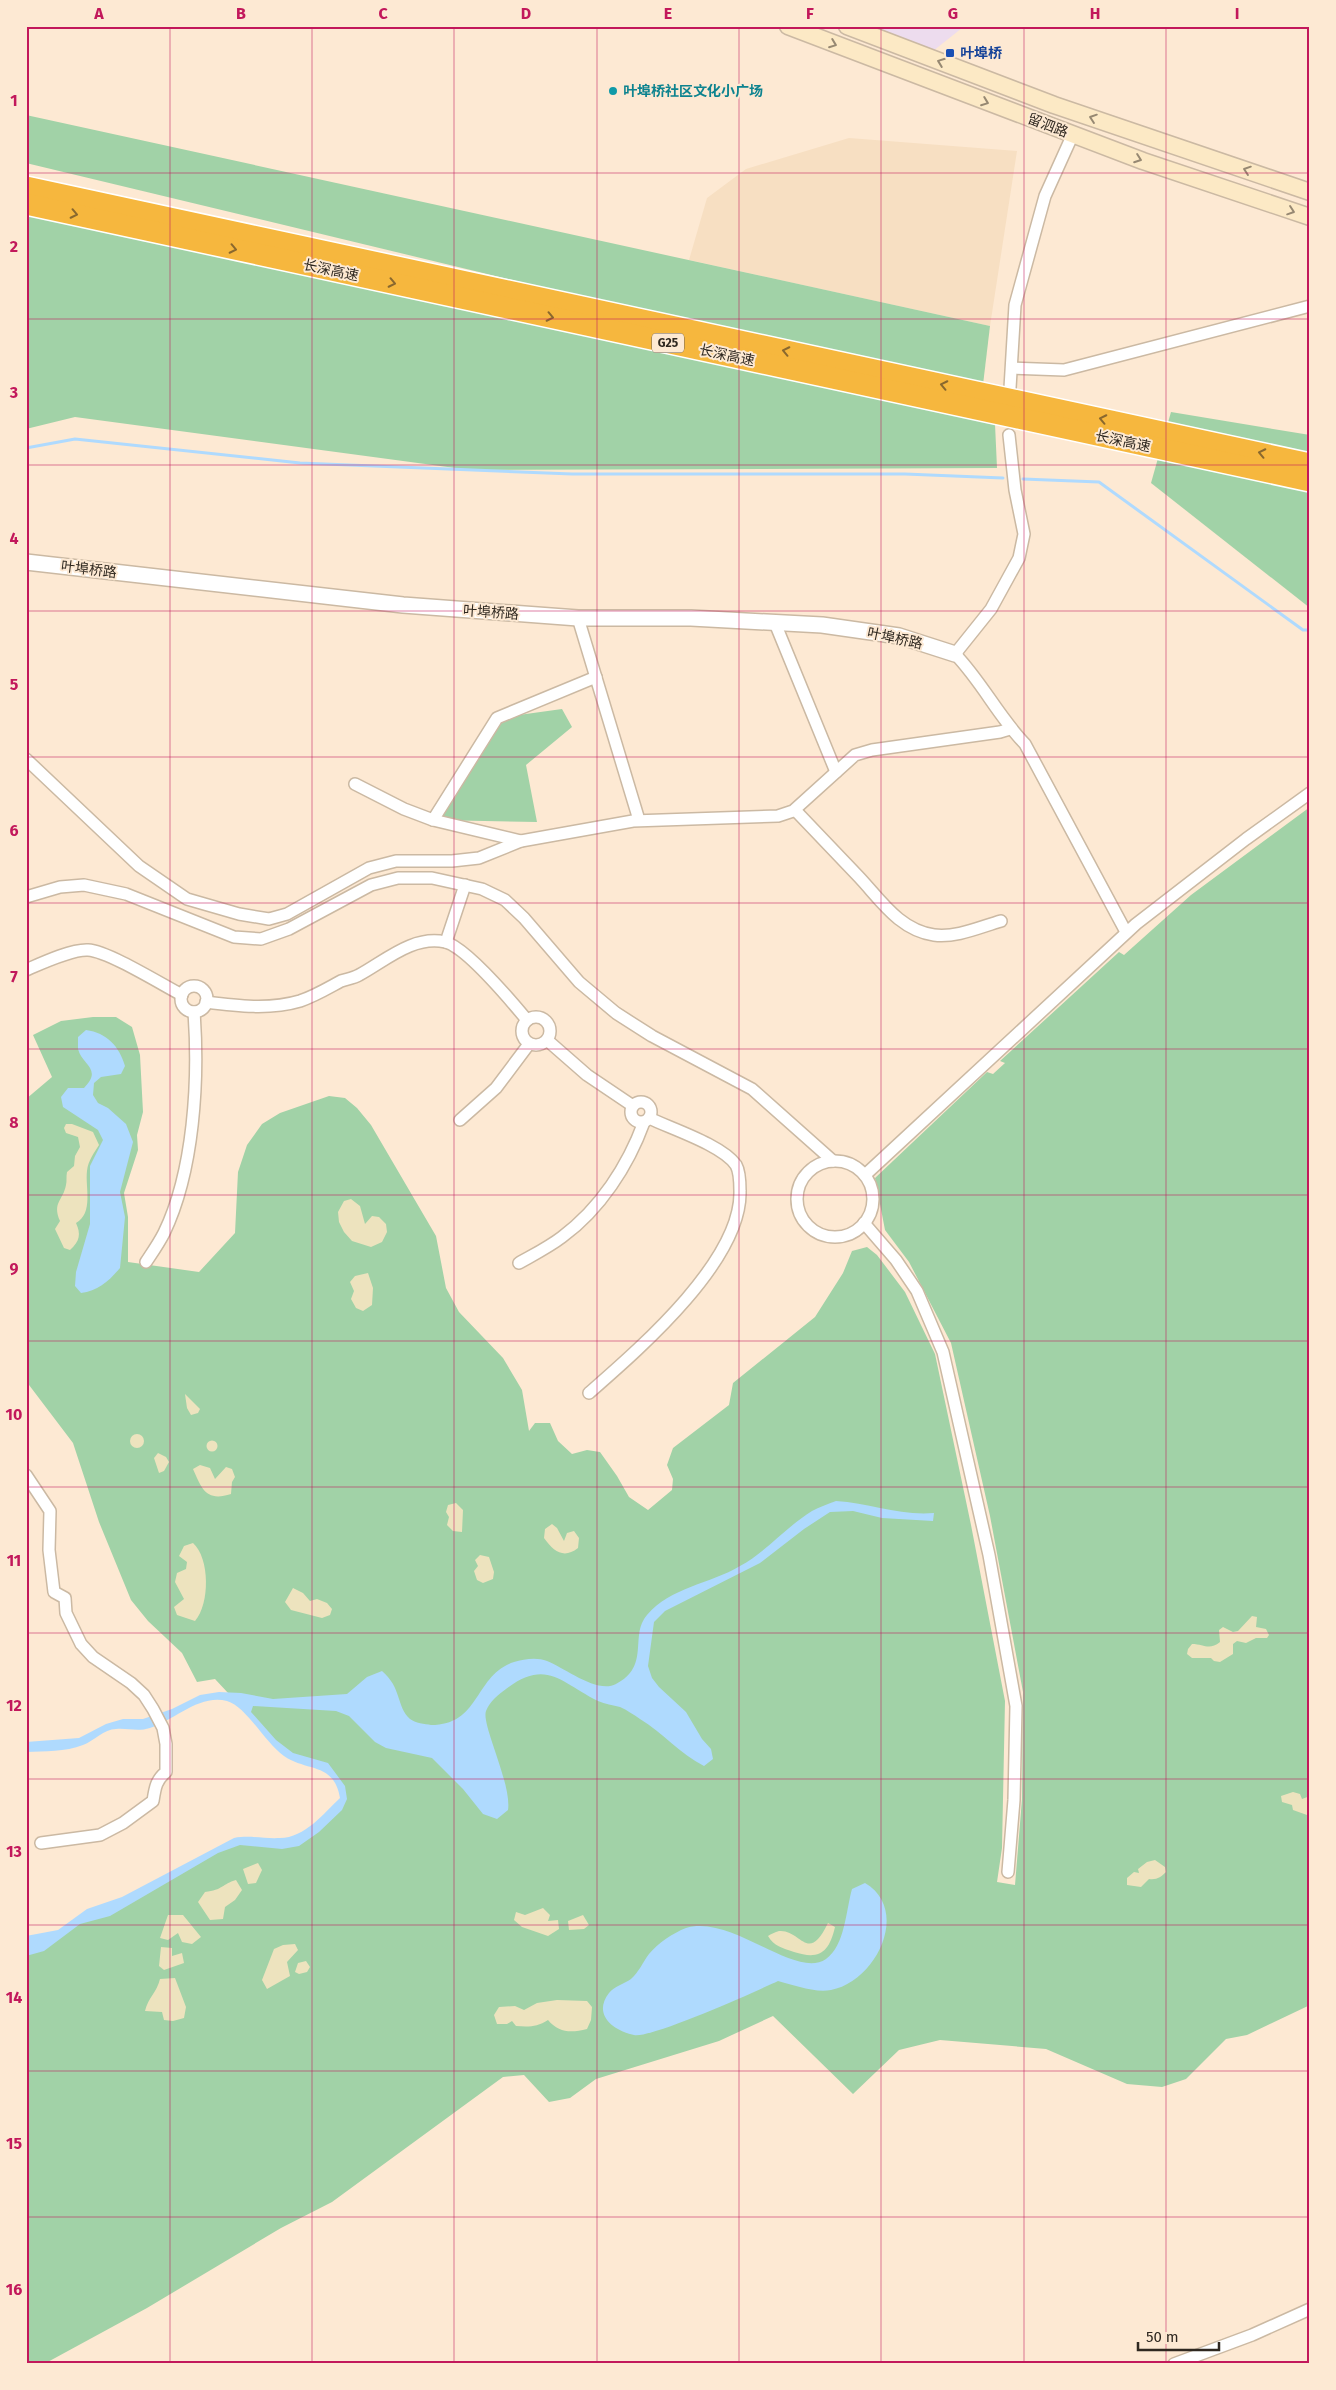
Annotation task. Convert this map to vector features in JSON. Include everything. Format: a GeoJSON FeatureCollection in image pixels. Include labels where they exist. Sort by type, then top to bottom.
{"type":"FeatureCollection","features":[{"type":"Feature","properties":{"kind":"highway","name":"长深高速"},"geometry":{"type":"LineString","coordinates":[[26,187],[1310,464]]}},
{"type":"Feature","properties":{"kind":"highway","name":"长深高速"},"geometry":{"type":"LineString","coordinates":[[26,204],[1310,481]]}},
{"type":"Feature","properties":{"kind":"main road","name":"留泗路"},"geometry":{"type":"LineString","coordinates":[[788,26],[1073,134],[1310,217]]}},
{"type":"Feature","properties":{"kind":"main road","name":"留泗路"},"geometry":{"type":"LineString","coordinates":[[847,26],[1054,105],[1310,192]]}},
{"type":"Feature","properties":{"kind":"street"},"geometry":{"type":"LineString","coordinates":[[1010,388],[1015,305],[1045,196],[1073,134]]}},
{"type":"Feature","properties":{"kind":"street"},"geometry":{"type":"LineString","coordinates":[[1012,368],[1064,370],[1310,306]]}},
{"type":"Feature","properties":{"kind":"street"},"geometry":{"type":"LineString","coordinates":[[1009,436],[1015,490],[1024,534],[1019,558],[991,609],[955,654],[972,672],[1010,728],[1025,744],[1126,932]]}},
{"type":"Feature","properties":{"kind":"street","name":"叶埠桥路"},"geometry":{"type":"LineString","coordinates":[[26,562],[403,605],[578,618],[691,618],[822,625],[899,636],[955,654]]}},
{"type":"Feature","properties":{"kind":"street"},"geometry":{"type":"LineString","coordinates":[[578,618],[639,820]]}},
{"type":"Feature","properties":{"kind":"street"},"geometry":{"type":"LineString","coordinates":[[775,622],[836,772]]}},
{"type":"Feature","properties":{"kind":"street"},"geometry":{"type":"LineString","coordinates":[[433,820],[497,718],[596,677]]}},
{"type":"Feature","properties":{"kind":"street"},"geometry":{"type":"LineString","coordinates":[[26,759],[139,866],[187,899],[269,919],[286,914],[369,868],[396,861],[452,861],[479,858],[521,841],[596,826],[639,820],[778,816],[794,810],[855,755],[872,750],[963,738],[1010,728]]}},
{"type":"Feature","properties":{"kind":"street"},"geometry":{"type":"LineString","coordinates":[[355,784],[404,809],[433,820],[521,841]]}},
{"type":"Feature","properties":{"kind":"street"},"geometry":{"type":"LineString","coordinates":[[865,1176],[1126,932],[1246,839],[1310,793]]}},
{"type":"Feature","properties":{"kind":"street"},"geometry":{"type":"LineString","coordinates":[[794,810],[863,881],[882,905],[902,922],[921,932],[953,935],[1001,921]]}},
{"type":"Feature","properties":{"kind":"street"},"geometry":{"type":"LineString","coordinates":[[26,897],[60,887],[84,884],[126,894],[234,937],[261,938],[290,929],[371,885],[398,878],[432,878],[482,889],[505,900],[524,918],[579,982],[616,1013],[652,1036],[752,1089],[833,1161]]}},
{"type":"Feature","properties":{"kind":"street"},"geometry":{"type":"LineString","coordinates":[[446,942],[465,885]]}},
{"type":"Feature","properties":{"kind":"street"},"geometry":{"type":"LineString","coordinates":[[206,1002],[240,1006],[278,1006],[300,1001],[358,976],[383,958],[423,942],[446,942],[468,958],[527,1020]]}},
{"type":"Feature","properties":{"kind":"street"},"geometry":{"type":"LineString","coordinates":[[26,970],[50,960],[86,950],[101,952],[182,995]]}},
{"type":"Feature","properties":{"kind":"street"},"geometry":{"type":"LineString","coordinates":[[195,986],[203,990],[206,1002],[202,1009],[194,1012],[183,1007],[182,995],[187,988],[195,986]]}},
{"type":"Feature","properties":{"kind":"street"},"geometry":{"type":"LineString","coordinates":[[146,1262],[164,1234],[176,1203],[187,1156],[196,1102],[197,1048],[194,1012]]}},
{"type":"Feature","properties":{"kind":"street"},"geometry":{"type":"LineString","coordinates":[[540,1018],[547,1023],[550,1032],[547,1040],[539,1045],[530,1044],[522,1033],[527,1020],[540,1018]]}},
{"type":"Feature","properties":{"kind":"street"},"geometry":{"type":"LineString","coordinates":[[519,1263],[562,1238],[588,1213],[611,1186],[651,1112],[646,1104],[639,1103],[633,1106],[587,1075],[547,1040]]}},
{"type":"Feature","properties":{"kind":"street"},"geometry":{"type":"LineString","coordinates":[[460,1120],[496,1088],[530,1044]]}},
{"type":"Feature","properties":{"kind":"street"},"geometry":{"type":"LineString","coordinates":[[589,1393],[636,1351],[683,1303],[708,1272],[736,1220],[741,1198],[740,1179],[736,1166],[727,1157],[714,1148],[647,1120]]}},
{"type":"Feature","properties":{"kind":"street"},"geometry":{"type":"LineString","coordinates":[[833,1161],[845,1162],[856,1167],[865,1176],[871,1187],[873,1200],[871,1212],[864,1223],[854,1232],[843,1236],[830,1237],[812,1229],[800,1215],[797,1203],[798,1191],[802,1180],[810,1170],[821,1164],[833,1161]]}},
{"type":"Feature","properties":{"kind":"street"},"geometry":{"type":"LineString","coordinates":[[864,1223],[896,1260],[917,1291],[943,1352],[989,1555],[1016,1706],[1014,1800],[1008,1872]]}},
{"type":"Feature","properties":{"kind":"street"},"geometry":{"type":"LineString","coordinates":[[26,1476],[50,1511],[49,1550],[54,1592],[65,1598],[66,1614],[81,1644],[92,1657],[131,1683],[144,1695],[163,1728],[166,1744],[166,1772],[157,1782],[153,1801],[123,1823],[100,1835],[41,1843]]}},
{"type":"Feature","properties":{"kind":"street"},"geometry":{"type":"LineString","coordinates":[[1174,2364],[1252,2335],[1310,2309]]}},
{"type":"Feature","properties":{"kind":"shaded area"},"geometry":{"type":"Polygon","coordinates":[[[867,26],[961,26],[962,28],[933,51],[867,26]]]}},
{"type":"Feature","properties":{"kind":"shaded area"},"geometry":{"type":"Polygon","coordinates":[[[849,138],[1017,151],[990,326],[689,260],[707,198],[746,169],[849,138]]]}},
{"type":"Feature","properties":{"kind":"green space"},"geometry":{"type":"Polygon","coordinates":[[[26,115],[990,326],[982,393],[26,163],[26,115]]]}},
{"type":"Feature","properties":{"kind":"green space"},"geometry":{"type":"Polygon","coordinates":[[[26,214],[995,424],[997,468],[470,470],[75,417],[26,429],[26,214]]]}},
{"type":"Feature","properties":{"kind":"green space"},"geometry":{"type":"Polygon","coordinates":[[[1171,412],[1310,435],[1310,608],[1151,483],[1171,412]]]}},
{"type":"Feature","properties":{"kind":"green space"},"geometry":{"type":"Polygon","coordinates":[[[562,709],[572,727],[526,765],[537,822],[433,820],[497,718],[562,709]]]}},
{"type":"Feature","properties":{"kind":"green space"},"geometry":{"type":"Polygon","coordinates":[[[1310,807],[1310,2005],[1247,2035],[1226,2039],[1186,2079],[1162,2087],[1127,2084],[1046,2049],[940,2040],[899,2050],[853,2094],[773,2016],[719,2041],[596,2079],[570,2098],[549,2102],[524,2075],[503,2077],[332,2202],[281,2228],[147,2308],[44,2364],[26,2364],[26,1949],[229,1845],[293,1843],[344,1798],[338,1781],[328,1769],[283,1752],[215,1679],[197,1682],[182,1653],[148,1621],[131,1600],[99,1522],[73,1443],[26,1381],[26,1099],[52,1077],[33,1035],[61,1021],[93,1017],[116,1017],[132,1027],[140,1055],[143,1112],[137,1135],[138,1150],[124,1193],[128,1217],[128,1262],[199,1272],[235,1233],[238,1172],[247,1145],[262,1124],[280,1113],[329,1096],[345,1098],[357,1108],[371,1125],[436,1236],[446,1288],[459,1312],[503,1358],[522,1390],[529,1431],[535,1423],[550,1423],[558,1441],[572,1454],[587,1450],[600,1452],[629,1497],[648,1510],[672,1490],[673,1479],[667,1465],[673,1448],[729,1405],[733,1383],[815,1317],[843,1273],[852,1251],[867,1247],[877,1255],[905,1292],[935,1354],[1005,1701],[1002,1848],[997,1882],[1015,1885],[1022,1799],[1023,1692],[990,1516],[951,1343],[909,1262],[885,1230],[875,1178],[987,1072],[993,1074],[1005,1063],[1000,1061],[1119,952],[1124,955],[1191,895],[1310,807]]]}},
{"type":"Feature","properties":{"kind":"sand"},"geometry":{"type":"Polygon","coordinates":[[[66,1124],[72,1124],[93,1132],[99,1145],[88,1167],[87,1206],[82,1219],[76,1223],[79,1237],[76,1244],[70,1250],[64,1248],[55,1229],[60,1221],[57,1210],[65,1190],[67,1172],[74,1166],[75,1156],[80,1147],[78,1137],[66,1133],[64,1128],[66,1124]]]}},
{"type":"Feature","properties":{"kind":"sand"},"geometry":{"type":"Polygon","coordinates":[[[351,1199],[360,1206],[365,1224],[372,1216],[379,1217],[386,1224],[387,1232],[382,1242],[371,1247],[352,1241],[344,1232],[339,1222],[338,1212],[344,1201],[351,1199]]]}},
{"type":"Feature","properties":{"kind":"sand"},"geometry":{"type":"Polygon","coordinates":[[[368,1273],[373,1288],[372,1305],[363,1311],[356,1308],[351,1299],[354,1291],[350,1282],[355,1276],[368,1273]]]}},
{"type":"Feature","properties":{"kind":"sand"},"geometry":{"type":"Polygon","coordinates":[[[185,1394],[200,1409],[198,1413],[191,1415],[187,1408],[185,1394]]]}},
{"type":"Feature","properties":{"kind":"sand"},"geometry":{"type":"Polygon","coordinates":[[[137,1434],[142,1436],[144,1441],[142,1446],[137,1448],[132,1446],[130,1441],[132,1436],[137,1434]]]}},
{"type":"Feature","properties":{"kind":"sand"},"geometry":{"type":"Polygon","coordinates":[[[212,1440],[218,1446],[212,1452],[206,1446],[212,1440]]]}},
{"type":"Feature","properties":{"kind":"sand"},"geometry":{"type":"Polygon","coordinates":[[[158,1453],[166,1457],[169,1462],[164,1471],[159,1473],[154,1458],[158,1453]]]}},
{"type":"Feature","properties":{"kind":"sand"},"geometry":{"type":"Polygon","coordinates":[[[200,1465],[210,1468],[215,1479],[226,1467],[232,1469],[235,1477],[232,1482],[231,1494],[216,1496],[206,1492],[202,1488],[193,1469],[200,1465]]]}},
{"type":"Feature","properties":{"kind":"sand"},"geometry":{"type":"Polygon","coordinates":[[[456,1503],[463,1510],[462,1532],[453,1531],[447,1525],[449,1517],[446,1512],[448,1505],[456,1503]]]}},
{"type":"Feature","properties":{"kind":"sand"},"geometry":{"type":"Polygon","coordinates":[[[552,1524],[557,1528],[564,1541],[567,1533],[574,1531],[579,1538],[578,1548],[568,1553],[555,1550],[544,1538],[545,1529],[552,1524]]]}},
{"type":"Feature","properties":{"kind":"sand"},"geometry":{"type":"Polygon","coordinates":[[[193,1543],[203,1559],[206,1581],[203,1604],[195,1621],[177,1615],[174,1607],[184,1599],[175,1582],[177,1573],[186,1569],[187,1562],[179,1556],[184,1546],[193,1543]]]}},
{"type":"Feature","properties":{"kind":"sand"},"geometry":{"type":"Polygon","coordinates":[[[480,1555],[489,1557],[494,1572],[493,1579],[483,1583],[477,1580],[474,1571],[478,1566],[475,1560],[480,1555]]]}},
{"type":"Feature","properties":{"kind":"sand"},"geometry":{"type":"Polygon","coordinates":[[[293,1588],[303,1593],[310,1601],[317,1599],[327,1603],[332,1609],[330,1615],[322,1618],[291,1610],[285,1602],[293,1588]]]}},
{"type":"Feature","properties":{"kind":"sand"},"geometry":{"type":"Polygon","coordinates":[[[1252,1616],[1257,1617],[1256,1627],[1266,1629],[1269,1635],[1267,1638],[1256,1638],[1246,1643],[1237,1641],[1233,1644],[1233,1654],[1220,1662],[1214,1661],[1211,1658],[1192,1658],[1187,1654],[1192,1644],[1209,1647],[1216,1645],[1220,1642],[1219,1630],[1223,1627],[1233,1632],[1238,1631],[1252,1616]]]}},
{"type":"Feature","properties":{"kind":"sand"},"geometry":{"type":"Polygon","coordinates":[[[1293,1792],[1300,1794],[1302,1799],[1310,1796],[1310,1812],[1307,1815],[1293,1810],[1292,1805],[1282,1802],[1281,1796],[1293,1792]]]}},
{"type":"Feature","properties":{"kind":"sand"},"geometry":{"type":"Polygon","coordinates":[[[1155,1860],[1165,1867],[1166,1872],[1161,1877],[1149,1879],[1141,1887],[1127,1885],[1127,1878],[1134,1872],[1139,1873],[1138,1869],[1147,1862],[1155,1860]]]}},
{"type":"Feature","properties":{"kind":"sand"},"geometry":{"type":"Polygon","coordinates":[[[258,1863],[262,1870],[256,1883],[248,1884],[243,1869],[258,1863]]]}},
{"type":"Feature","properties":{"kind":"sand"},"geometry":{"type":"Polygon","coordinates":[[[236,1880],[242,1890],[235,1900],[225,1907],[223,1919],[210,1920],[198,1902],[205,1892],[215,1890],[236,1880]]]}},
{"type":"Feature","properties":{"kind":"sand"},"geometry":{"type":"Polygon","coordinates":[[[543,1908],[550,1915],[548,1921],[558,1920],[559,1929],[548,1936],[522,1927],[514,1920],[516,1912],[525,1915],[543,1908]]]}},
{"type":"Feature","properties":{"kind":"sand"},"geometry":{"type":"Polygon","coordinates":[[[168,1915],[183,1915],[201,1937],[192,1944],[182,1942],[178,1933],[168,1940],[160,1938],[168,1915]]]}},
{"type":"Feature","properties":{"kind":"sand"},"geometry":{"type":"Polygon","coordinates":[[[583,1915],[589,1925],[584,1929],[569,1930],[568,1921],[583,1915]]]}},
{"type":"Feature","properties":{"kind":"sand"},"geometry":{"type":"Polygon","coordinates":[[[828,1923],[835,1927],[833,1936],[826,1948],[816,1954],[803,1954],[786,1949],[776,1944],[768,1936],[779,1931],[787,1932],[804,1942],[815,1942],[828,1923]]]}},
{"type":"Feature","properties":{"kind":"sand"},"geometry":{"type":"Polygon","coordinates":[[[295,1944],[298,1950],[287,1962],[290,1976],[267,1989],[262,1980],[274,1949],[283,1945],[295,1944]]]}},
{"type":"Feature","properties":{"kind":"sand"},"geometry":{"type":"Polygon","coordinates":[[[161,1947],[172,1948],[172,1956],[182,1953],[184,1963],[164,1970],[159,1966],[161,1947]]]}},
{"type":"Feature","properties":{"kind":"sand"},"geometry":{"type":"Polygon","coordinates":[[[306,1961],[310,1967],[307,1972],[299,1974],[295,1972],[298,1963],[306,1961]]]}},
{"type":"Feature","properties":{"kind":"sand"},"geometry":{"type":"Polygon","coordinates":[[[175,1978],[186,2007],[184,2018],[173,2021],[164,2020],[162,2012],[145,2011],[160,1979],[175,1978]]]}},
{"type":"Feature","properties":{"kind":"sand"},"geometry":{"type":"Polygon","coordinates":[[[557,2000],[587,2001],[592,2007],[591,2020],[587,2029],[576,2031],[561,2030],[548,2020],[529,2026],[516,2026],[512,2021],[507,2024],[497,2024],[494,2015],[499,2007],[515,2006],[524,2010],[537,2003],[557,2000]]]}},
{"type":"Feature","properties":{"kind":"water"},"geometry":{"type":"Polygon","coordinates":[[[86,1030],[106,1037],[116,1047],[125,1066],[121,1074],[101,1077],[94,1083],[93,1095],[98,1103],[108,1108],[126,1124],[133,1142],[120,1192],[125,1217],[120,1268],[103,1285],[81,1293],[75,1286],[76,1272],[90,1224],[90,1166],[103,1140],[98,1130],[63,1107],[61,1097],[68,1088],[84,1088],[92,1076],[90,1067],[78,1049],[78,1037],[86,1030]]]}},
{"type":"Feature","properties":{"kind":"water"},"geometry":{"type":"Polygon","coordinates":[[[836,1501],[909,1513],[934,1513],[933,1521],[882,1518],[853,1511],[830,1512],[804,1529],[760,1563],[665,1611],[654,1622],[648,1666],[652,1678],[686,1712],[702,1739],[711,1749],[713,1759],[704,1766],[687,1756],[648,1725],[620,1707],[598,1701],[554,1677],[543,1674],[532,1675],[503,1691],[492,1701],[486,1711],[488,1728],[506,1785],[508,1799],[508,1810],[497,1819],[483,1814],[463,1789],[432,1758],[386,1748],[375,1742],[349,1716],[336,1711],[253,1706],[251,1712],[276,1740],[293,1753],[328,1763],[345,1786],[347,1799],[342,1810],[319,1832],[299,1846],[282,1849],[240,1845],[218,1853],[110,1916],[80,1924],[44,1951],[26,1956],[26,1936],[58,1930],[87,1909],[122,1897],[234,1838],[280,1838],[298,1834],[313,1824],[340,1798],[332,1778],[318,1769],[284,1756],[270,1743],[242,1710],[227,1701],[207,1701],[197,1704],[150,1728],[112,1730],[87,1743],[69,1749],[26,1752],[26,1742],[79,1738],[106,1724],[123,1719],[143,1719],[172,1709],[200,1695],[219,1692],[241,1693],[273,1699],[347,1694],[367,1677],[382,1671],[393,1684],[410,1719],[431,1725],[447,1723],[459,1717],[469,1708],[491,1677],[501,1668],[522,1660],[535,1659],[547,1661],[581,1679],[600,1686],[616,1684],[627,1677],[633,1669],[642,1623],[647,1615],[657,1606],[679,1592],[740,1566],[759,1554],[803,1517],[836,1501]]]}},
{"type":"Feature","properties":{"kind":"water"},"geometry":{"type":"Polygon","coordinates":[[[865,1883],[879,1895],[885,1910],[886,1927],[882,1944],[874,1960],[862,1974],[847,1984],[824,1991],[778,1981],[704,2013],[660,2030],[644,2034],[634,2035],[619,2030],[604,2015],[604,2001],[609,1993],[634,1976],[657,1946],[686,1928],[704,1926],[723,1930],[798,1961],[813,1963],[826,1959],[837,1946],[841,1937],[852,1889],[865,1883]]]}},
{"type":"Feature","properties":{"kind":"waterway"},"geometry":{"type":"LineString","coordinates":[[26,448],[75,439],[300,463],[572,474],[905,474],[1003,478]]}},
{"type":"Feature","properties":{"kind":"waterway"},"geometry":{"type":"LineString","coordinates":[[1023,479],[1099,482],[1303,630],[1310,630]]}},
{"type":"Feature","properties":{"kind":"place","name":"叶埠桥"},"geometry":{"type":"Point","coordinates":[950,53]}},
{"type":"Feature","properties":{"kind":"place","name":"叶埠桥社区文化小广场"},"geometry":{"type":"Point","coordinates":[613,91]}}]}
